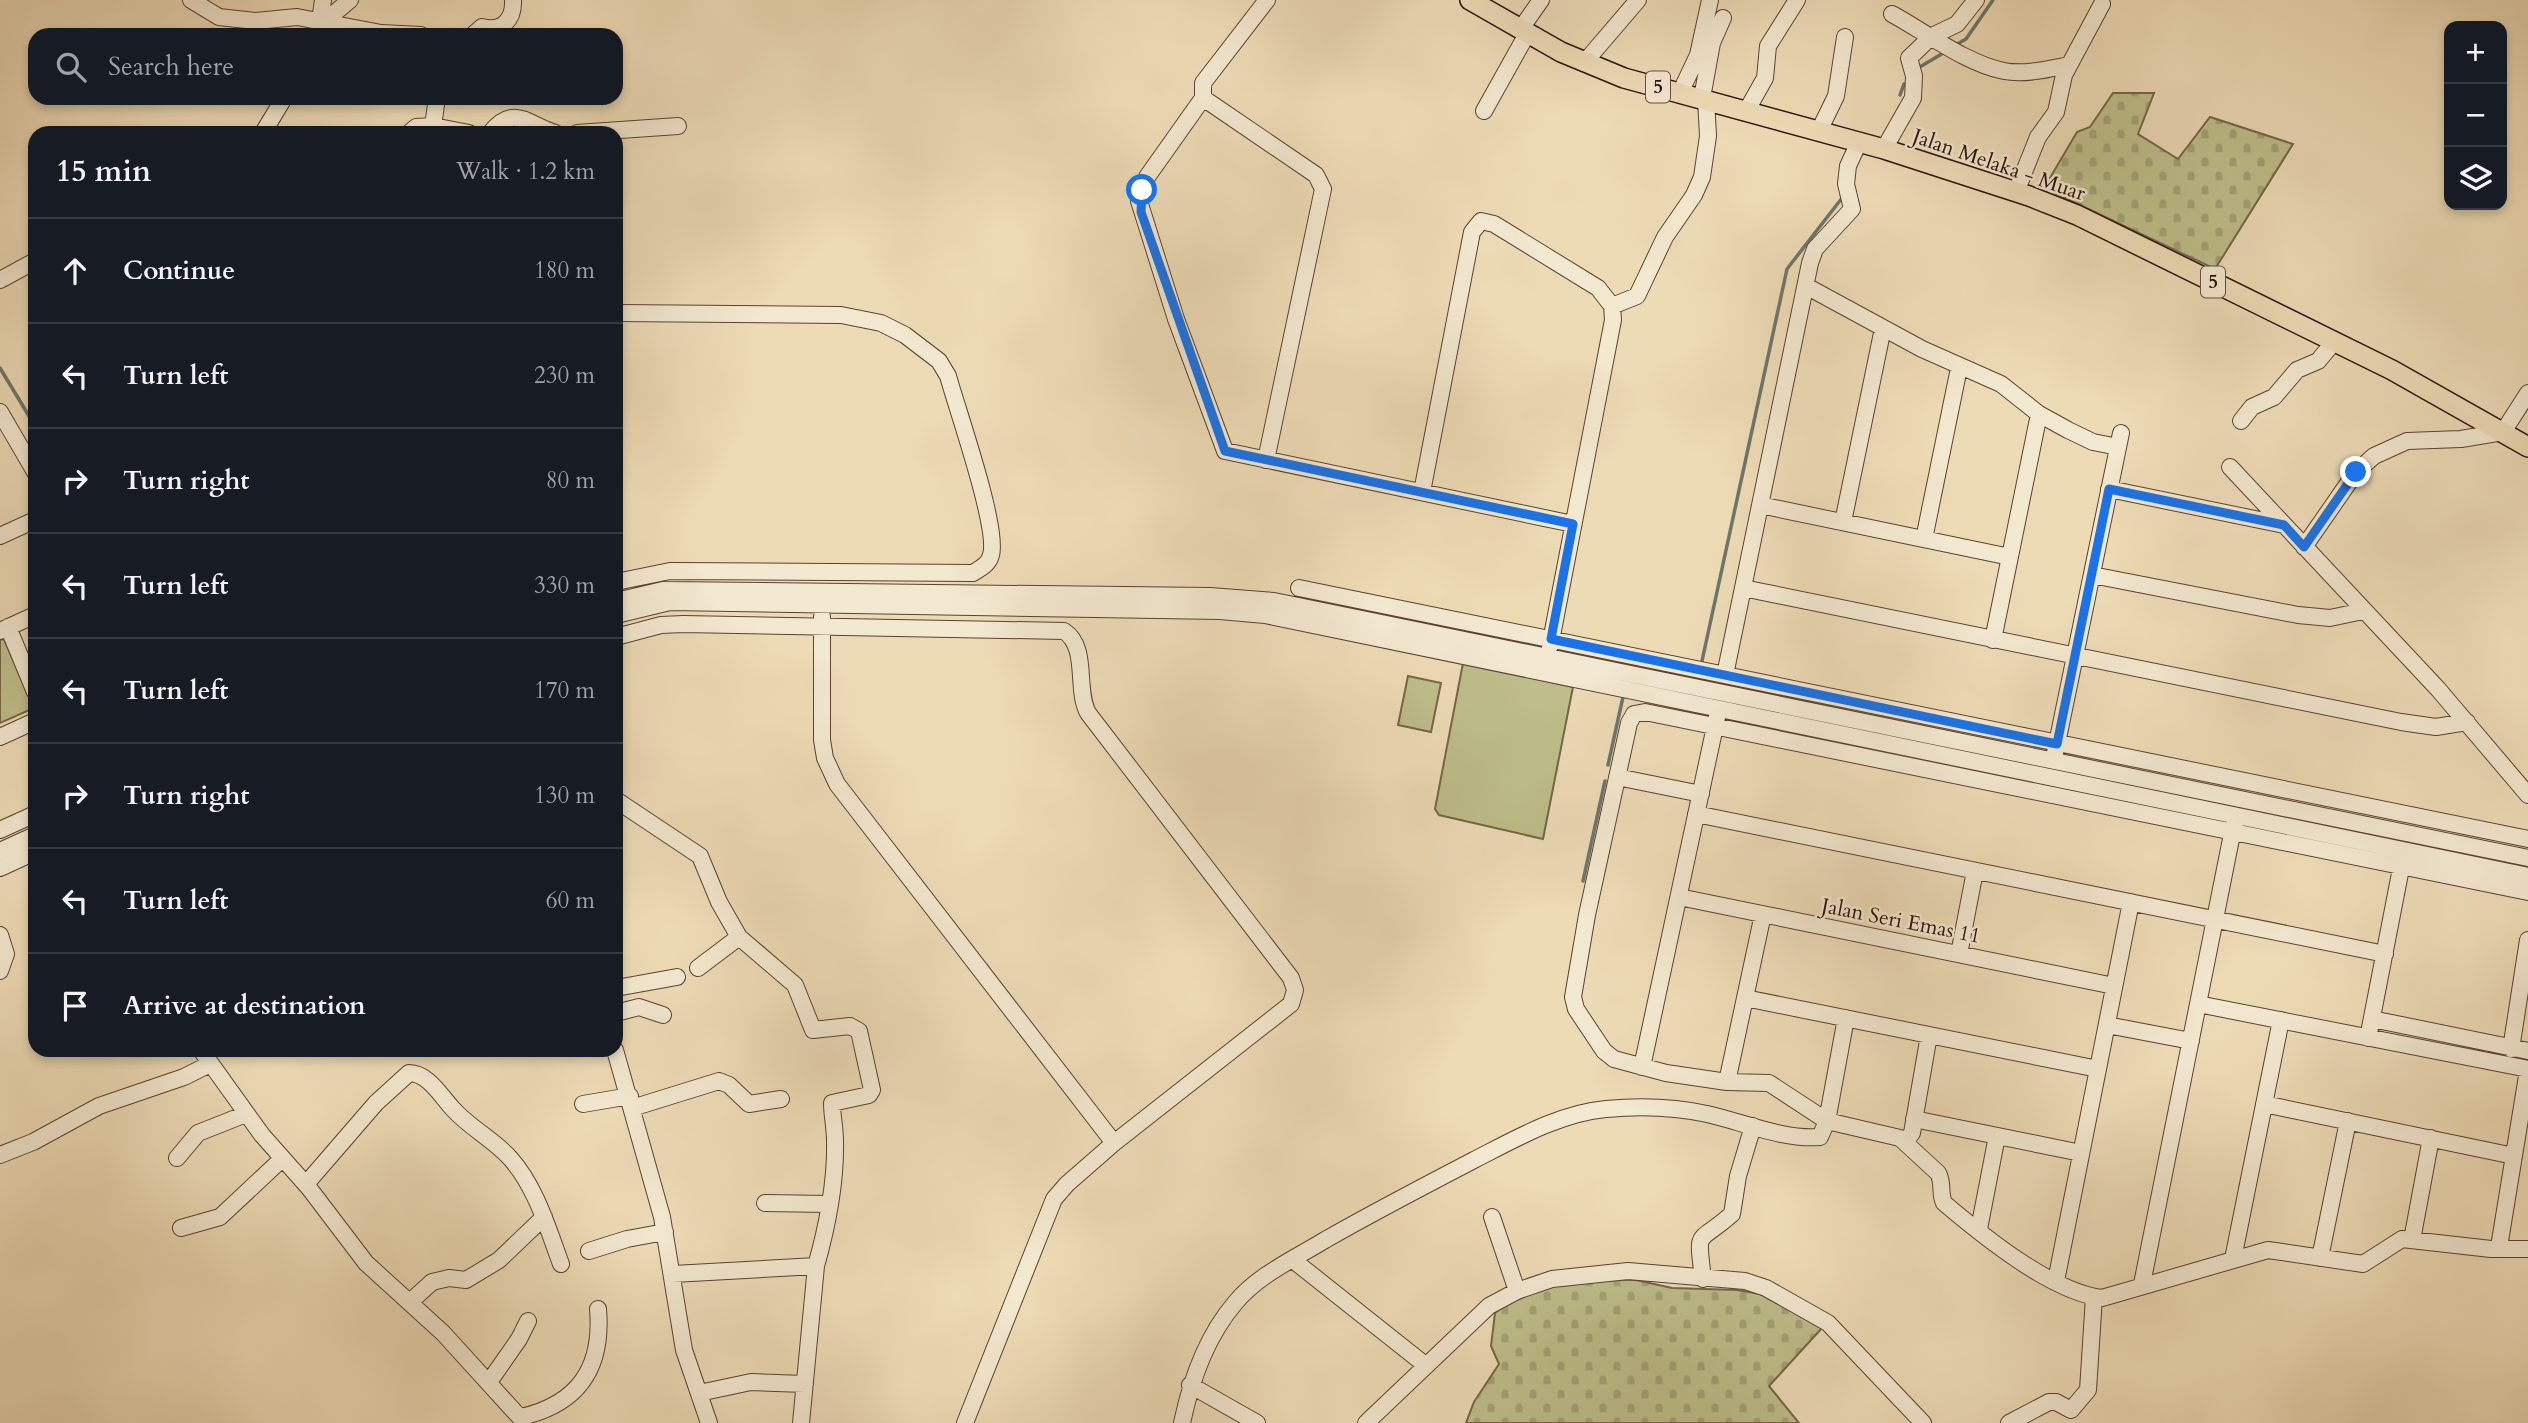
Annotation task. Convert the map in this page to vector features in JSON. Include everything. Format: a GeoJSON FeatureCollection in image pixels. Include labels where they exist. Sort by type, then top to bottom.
{"type":"FeatureCollection","features":[{"type":"Feature","properties":{"kind":"main road","name":"Jalan Melaka - Muar"},"geometry":{"type":"LineString","coordinates":[[1470,0],[1523,32],[1584,63],[1624,78],[1884,149],[2017,192],[2077,215],[2334,342],[2528,447]]}},
{"type":"Feature","properties":{"kind":"street"},"geometry":{"type":"LineString","coordinates":[[191,0],[219,17],[256,21],[297,17],[321,26]]}},
{"type":"Feature","properties":{"kind":"street"},"geometry":{"type":"LineString","coordinates":[[321,26],[323,0]]}},
{"type":"Feature","properties":{"kind":"street"},"geometry":{"type":"LineString","coordinates":[[481,28],[500,28],[506,24],[513,13],[513,0]]}},
{"type":"Feature","properties":{"kind":"street"},"geometry":{"type":"LineString","coordinates":[[1267,0],[1203,83],[1203,98],[1147,177],[1139,201],[1225,451],[1573,524]]}},
{"type":"Feature","properties":{"kind":"street"},"geometry":{"type":"LineString","coordinates":[[1484,111],[1541,0]]}},
{"type":"Feature","properties":{"kind":"street"},"geometry":{"type":"LineString","coordinates":[[1584,63],[1638,0]]}},
{"type":"Feature","properties":{"kind":"street"},"geometry":{"type":"LineString","coordinates":[[1680,93],[1698,55],[1710,0]]}},
{"type":"Feature","properties":{"kind":"street"},"geometry":{"type":"LineString","coordinates":[[1748,110],[1765,78],[1768,46],[1797,0]]}},
{"type":"Feature","properties":{"kind":"street"},"geometry":{"type":"LineString","coordinates":[[1884,149],[1913,98],[1909,58],[1958,24],[1976,0]]}},
{"type":"Feature","properties":{"kind":"street"},"geometry":{"type":"LineString","coordinates":[[321,26],[342,2]]}},
{"type":"Feature","properties":{"kind":"street"},"geometry":{"type":"LineString","coordinates":[[2017,192],[2038,137],[2056,112],[2064,75],[2102,5]]}},
{"type":"Feature","properties":{"kind":"street"},"geometry":{"type":"LineString","coordinates":[[1892,14],[1964,54],[2004,71],[2046,70],[2069,65]]}},
{"type":"Feature","properties":{"kind":"street"},"geometry":{"type":"LineString","coordinates":[[1612,306],[1637,296],[1665,237],[1694,195],[1707,150],[1704,99],[1712,43],[1723,18]]}},
{"type":"Feature","properties":{"kind":"street"},"geometry":{"type":"LineString","coordinates":[[1819,131],[1836,96],[1845,37]]}},
{"type":"Feature","properties":{"kind":"street"},"geometry":{"type":"LineString","coordinates":[[1203,98],[1316,174],[1323,189],[1266,460]]}},
{"type":"Feature","properties":{"kind":"street"},"geometry":{"type":"LineString","coordinates":[[267,126],[280,105]]}},
{"type":"Feature","properties":{"kind":"street"},"geometry":{"type":"LineString","coordinates":[[433,126],[436,105]]}},
{"type":"Feature","properties":{"kind":"street"},"geometry":{"type":"LineString","coordinates":[[499,126],[508,119],[520,117],[540,126]]}},
{"type":"Feature","properties":{"kind":"street"},"geometry":{"type":"LineString","coordinates":[[623,130],[678,126]]}},
{"type":"Feature","properties":{"kind":"street"},"geometry":{"type":"LineString","coordinates":[[1725,675],[1815,249],[1852,209],[1846,184],[1848,166],[1859,142]]}},
{"type":"Feature","properties":{"kind":"street"},"geometry":{"type":"LineString","coordinates":[[1422,492],[1472,232],[1480,220],[1494,224],[1598,288],[1612,306],[1613,320],[1546,664]]}},
{"type":"Feature","properties":{"kind":"street"},"geometry":{"type":"LineString","coordinates":[[0,280],[28,265]]}},
{"type":"Feature","properties":{"kind":"street"},"geometry":{"type":"LineString","coordinates":[[1806,286],[1959,368],[2001,384],[2039,414],[2093,442],[2119,440],[2054,760]]}},
{"type":"Feature","properties":{"kind":"street"},"geometry":{"type":"LineString","coordinates":[[623,313],[841,314],[881,323],[905,335],[939,361],[948,376],[989,520],[993,546],[991,558],[985,566],[973,573],[670,571],[623,581]]}},
{"type":"Feature","properties":{"kind":"street"},"geometry":{"type":"LineString","coordinates":[[1843,522],[1884,328]]}},
{"type":"Feature","properties":{"kind":"street"},"geometry":{"type":"LineString","coordinates":[[2241,421],[2252,407],[2274,397],[2297,370],[2318,361],[2334,342]]}},
{"type":"Feature","properties":{"kind":"street"},"geometry":{"type":"LineString","coordinates":[[1924,539],[1959,368]]}},
{"type":"Feature","properties":{"kind":"street"},"geometry":{"type":"LineString","coordinates":[[2304,547],[2356,472],[2374,457],[2407,441],[2461,439],[2503,432],[2528,393]]}},
{"type":"Feature","properties":{"kind":"street"},"geometry":{"type":"LineString","coordinates":[[0,412],[28,460]]}},
{"type":"Feature","properties":{"kind":"street"},"geometry":{"type":"LineString","coordinates":[[1993,640],[2039,414]]}},
{"type":"Feature","properties":{"kind":"street"},"geometry":{"type":"LineString","coordinates":[[2230,467],[2467,722],[2528,795]]}},
{"type":"Feature","properties":{"kind":"street"},"geometry":{"type":"LineString","coordinates":[[2109,489],[2284,525]]}},
{"type":"Feature","properties":{"kind":"street"},"geometry":{"type":"LineString","coordinates":[[1760,505],[2010,557]]}},
{"type":"Feature","properties":{"kind":"street"},"geometry":{"type":"LineString","coordinates":[[0,536],[28,523]]}},
{"type":"Feature","properties":{"kind":"street"},"geometry":{"type":"LineString","coordinates":[[2092,575],[2298,615],[2330,618],[2363,611]]}},
{"type":"Feature","properties":{"kind":"street"},"geometry":{"type":"LineString","coordinates":[[1299,587],[1725,675],[2054,760],[2236,815],[2528,876]]}},
{"type":"Feature","properties":{"kind":"street"},"geometry":{"type":"LineString","coordinates":[[1743,588],[2420,726],[2436,727],[2467,722]]}},
{"type":"Feature","properties":{"kind":"street"},"geometry":{"type":"LineString","coordinates":[[623,599],[663,590],[823,598]]}},
{"type":"Feature","properties":{"kind":"street"},"geometry":{"type":"LineString","coordinates":[[823,598],[821,740],[825,758],[837,784],[1114,1143]]}},
{"type":"Feature","properties":{"kind":"street"},"geometry":{"type":"LineString","coordinates":[[623,613],[670,602],[823,598],[1249,598],[1546,664],[1719,709],[2054,760],[2528,839]]}},
{"type":"Feature","properties":{"kind":"street"},"geometry":{"type":"LineString","coordinates":[[28,618],[4,629],[28,678]]}},
{"type":"Feature","properties":{"kind":"street"},"geometry":{"type":"LineString","coordinates":[[623,636],[679,624],[1051,629],[1071,635],[1079,655],[1080,690],[1088,713],[1291,978],[1295,990],[1291,1004],[1114,1143],[1066,1184],[1054,1199],[965,1423]]}},
{"type":"Feature","properties":{"kind":"street"},"geometry":{"type":"LineString","coordinates":[[1546,664],[1722,692],[2528,858]]}},
{"type":"Feature","properties":{"kind":"street"},"geometry":{"type":"LineString","coordinates":[[1642,1067],[1722,692]]}},
{"type":"Feature","properties":{"kind":"street"},"geometry":{"type":"LineString","coordinates":[[2528,892],[1645,712],[1634,715],[1629,723],[1587,915],[1573,997],[1576,1009],[1604,1051],[1614,1059],[1642,1067],[1727,1082],[1769,1083],[1827,1121],[1900,1138],[1938,1173],[1942,1181],[1941,1197],[1944,1203],[2056,1281],[2084,1295],[2102,1298],[2142,1284],[2268,1250],[2363,1265],[2402,1239],[2491,1249],[2528,1249]]}},
{"type":"Feature","properties":{"kind":"street"},"geometry":{"type":"LineString","coordinates":[[0,737],[28,724]]}},
{"type":"Feature","properties":{"kind":"street"},"geometry":{"type":"LineString","coordinates":[[1617,777],[1701,794]]}},
{"type":"Feature","properties":{"kind":"street"},"geometry":{"type":"LineString","coordinates":[[623,805],[700,856],[719,902],[739,937],[795,985],[813,1030],[849,1027],[859,1031],[873,1090],[869,1095],[832,1103],[835,1142],[823,1243],[816,1266],[800,1423]]}},
{"type":"Feature","properties":{"kind":"street"},"geometry":{"type":"LineString","coordinates":[[1696,814],[2385,954]]}},
{"type":"Feature","properties":{"kind":"street"},"geometry":{"type":"LineString","coordinates":[[2142,1284],[2236,815]]}},
{"type":"Feature","properties":{"kind":"street"},"geometry":{"type":"LineString","coordinates":[[1,826],[28,816]]}},
{"type":"Feature","properties":{"kind":"street"},"geometry":{"type":"LineString","coordinates":[[2368,1038],[2409,832]]}},
{"type":"Feature","properties":{"kind":"street"},"geometry":{"type":"LineString","coordinates":[[0,851],[28,838]]}},
{"type":"Feature","properties":{"kind":"street"},"geometry":{"type":"LineString","coordinates":[[0,868],[28,855]]}},
{"type":"Feature","properties":{"kind":"street"},"geometry":{"type":"LineString","coordinates":[[1959,954],[1975,871]]}},
{"type":"Feature","properties":{"kind":"street","name":"Jalan Seri Emas 11"},"geometry":{"type":"LineString","coordinates":[[1679,897],[2115,986]]}},
{"type":"Feature","properties":{"kind":"street"},"geometry":{"type":"LineString","coordinates":[[2056,1281],[2131,902]]}},
{"type":"Feature","properties":{"kind":"street"},"geometry":{"type":"LineString","coordinates":[[1727,1082],[1763,915]]}},
{"type":"Feature","properties":{"kind":"street"},"geometry":{"type":"LineString","coordinates":[[0,935],[6,954],[0,971]]}},
{"type":"Feature","properties":{"kind":"street"},"geometry":{"type":"LineString","coordinates":[[698,968],[739,937]]}},
{"type":"Feature","properties":{"kind":"street"},"geometry":{"type":"LineString","coordinates":[[2511,1049],[2528,940]]}},
{"type":"Feature","properties":{"kind":"street"},"geometry":{"type":"LineString","coordinates":[[623,987],[677,977]]}},
{"type":"Feature","properties":{"kind":"street"},"geometry":{"type":"LineString","coordinates":[[1745,998],[2098,1069]]}},
{"type":"Feature","properties":{"kind":"street"},"geometry":{"type":"LineString","coordinates":[[2198,1004],[2528,1070],[2499,1247]]}},
{"type":"Feature","properties":{"kind":"street"},"geometry":{"type":"LineString","coordinates":[[623,1011],[639,1007],[663,1015]]}},
{"type":"Feature","properties":{"kind":"street"},"geometry":{"type":"LineString","coordinates":[[1182,1423],[1190,1385],[1208,1344],[1235,1303],[1257,1282],[1381,1207],[1523,1135],[1566,1118],[1608,1108],[1704,1113],[1809,1138],[1820,1137],[1827,1121],[1846,1018]]}},
{"type":"Feature","properties":{"kind":"street"},"geometry":{"type":"LineString","coordinates":[[2372,1019],[2528,1051]]}},
{"type":"Feature","properties":{"kind":"street"},"geometry":{"type":"LineString","coordinates":[[2233,1259],[2281,1020]]}},
{"type":"Feature","properties":{"kind":"street"},"geometry":{"type":"LineString","coordinates":[[2107,1025],[2191,1041]]}},
{"type":"Feature","properties":{"kind":"street"},"geometry":{"type":"LineString","coordinates":[[1905,1142],[1912,1133],[1929,1035]]}},
{"type":"Feature","properties":{"kind":"street"},"geometry":{"type":"LineString","coordinates":[[206,1057],[246,1114],[306,1184],[366,1263],[410,1302],[523,1420],[552,1409],[568,1399],[594,1363],[600,1334],[598,1309]]}},
{"type":"Feature","properties":{"kind":"street"},"geometry":{"type":"LineString","coordinates":[[617,1057],[665,1232],[684,1350],[709,1423]]}},
{"type":"Feature","properties":{"kind":"street"},"geometry":{"type":"LineString","coordinates":[[0,1155],[40,1139],[99,1106],[184,1077],[210,1064]]}},
{"type":"Feature","properties":{"kind":"street"},"geometry":{"type":"LineString","coordinates":[[306,1184],[376,1103],[409,1073],[414,1073],[430,1082],[460,1116],[512,1160],[544,1217],[561,1264]]}},
{"type":"Feature","properties":{"kind":"street"},"geometry":{"type":"LineString","coordinates":[[583,1104],[631,1102],[719,1081],[729,1085],[749,1104],[781,1099]]}},
{"type":"Feature","properties":{"kind":"street"},"geometry":{"type":"LineString","coordinates":[[2264,1104],[2514,1156]]}},
{"type":"Feature","properties":{"kind":"street"},"geometry":{"type":"LineString","coordinates":[[177,1158],[198,1133],[246,1114]]}},
{"type":"Feature","properties":{"kind":"street"},"geometry":{"type":"LineString","coordinates":[[1914,1119],[2081,1153]]}},
{"type":"Feature","properties":{"kind":"street"},"geometry":{"type":"LineString","coordinates":[[2320,1258],[2348,1121]]}},
{"type":"Feature","properties":{"kind":"street"},"geometry":{"type":"LineString","coordinates":[[1703,1279],[1699,1241],[1703,1234],[1732,1214],[1738,1176],[1753,1126]]}},
{"type":"Feature","properties":{"kind":"street"},"geometry":{"type":"LineString","coordinates":[[1979,1229],[1997,1136]]}},
{"type":"Feature","properties":{"kind":"street"},"geometry":{"type":"LineString","coordinates":[[2412,1240],[2431,1138]]}},
{"type":"Feature","properties":{"kind":"street"},"geometry":{"type":"LineString","coordinates":[[181,1228],[220,1217],[282,1159]]}},
{"type":"Feature","properties":{"kind":"street"},"geometry":{"type":"LineString","coordinates":[[765,1203],[828,1204]]}},
{"type":"Feature","properties":{"kind":"street"},"geometry":{"type":"LineString","coordinates":[[410,1302],[432,1282],[449,1278],[467,1280],[499,1260],[544,1217]]}},
{"type":"Feature","properties":{"kind":"street"},"geometry":{"type":"LineString","coordinates":[[1492,1217],[1517,1291]]}},
{"type":"Feature","properties":{"kind":"street"},"geometry":{"type":"LineString","coordinates":[[589,1251],[627,1239],[665,1232]]}},
{"type":"Feature","properties":{"kind":"street"},"geometry":{"type":"LineString","coordinates":[[1293,1259],[1424,1364]]}},
{"type":"Feature","properties":{"kind":"street"},"geometry":{"type":"LineString","coordinates":[[673,1274],[816,1266]]}},
{"type":"Feature","properties":{"kind":"street"},"geometry":{"type":"LineString","coordinates":[[1366,1423],[1424,1364],[1489,1306],[1517,1291],[1552,1279],[1628,1271],[1745,1281],[1766,1288],[1828,1323],[1923,1423]]}},
{"type":"Feature","properties":{"kind":"street"},"geometry":{"type":"LineString","coordinates":[[2009,1423],[2049,1402],[2056,1402],[2074,1417],[2088,1390],[2094,1297]]}},
{"type":"Feature","properties":{"kind":"street"},"geometry":{"type":"LineString","coordinates":[[489,1382],[519,1339],[528,1321]]}},
{"type":"Feature","properties":{"kind":"street"},"geometry":{"type":"LineString","coordinates":[[698,1393],[751,1382],[806,1384]]}},
{"type":"Feature","properties":{"kind":"street"},"geometry":{"type":"LineString","coordinates":[[1190,1385],[1257,1423]]}},
{"type":"Feature","properties":{"kind":"green space"},"geometry":{"type":"Polygon","coordinates":[[[2113,93],[2154,93],[2138,134],[2178,159],[2210,117],[2293,144],[2215,269],[2044,188],[2077,132],[2090,127],[2113,93]]]}},
{"type":"Feature","properties":{"kind":"green space"},"geometry":{"type":"Polygon","coordinates":[[[4,639],[28,694],[28,711],[0,723],[0,640],[4,639]]]}},
{"type":"Feature","properties":{"kind":"green space"},"geometry":{"type":"Polygon","coordinates":[[[1463,663],[1573,687],[1543,839],[1439,815],[1435,809],[1463,663]]]}},
{"type":"Feature","properties":{"kind":"green space"},"geometry":{"type":"Polygon","coordinates":[[[1408,676],[1441,683],[1431,732],[1398,725],[1408,676]]]}},
{"type":"Feature","properties":{"kind":"green space"},"geometry":{"type":"Polygon","coordinates":[[[1584,1279],[1636,1280],[1672,1288],[1737,1290],[1760,1294],[1822,1328],[1769,1386],[1799,1423],[1466,1423],[1474,1402],[1499,1364],[1491,1346],[1495,1313],[1520,1294],[1584,1279]]]}},
{"type":"Feature","properties":{"kind":"waterway"},"geometry":{"type":"LineString","coordinates":[[1954,46],[1966,39],[1993,0]]}},
{"type":"Feature","properties":{"kind":"waterway"},"geometry":{"type":"LineString","coordinates":[[1918,68],[1945,52]]}},
{"type":"Feature","properties":{"kind":"waterway"},"geometry":{"type":"LineString","coordinates":[[1900,95],[1904,84]]}},
{"type":"Feature","properties":{"kind":"waterway"},"geometry":{"type":"LineString","coordinates":[[1702,661],[1787,269],[1842,198]]}},
{"type":"Feature","properties":{"kind":"waterway"},"geometry":{"type":"LineString","coordinates":[[0,368],[28,414]]}},
{"type":"Feature","properties":{"kind":"waterway"},"geometry":{"type":"LineString","coordinates":[[1608,765],[1623,697]]}},
{"type":"Feature","properties":{"kind":"waterway"},"geometry":{"type":"LineString","coordinates":[[1583,881],[1605,781]]}},
{"type":"Feature","properties":{"kind":"route"},"geometry":{"type":"LineString","coordinates":[[1142,190],[1139,201],[1141,212],[1176,319],[1225,451],[1573,524],[1551,639],[2057,744],[2109,489],[2284,525],[2304,547],[2356,472]]}}]}
